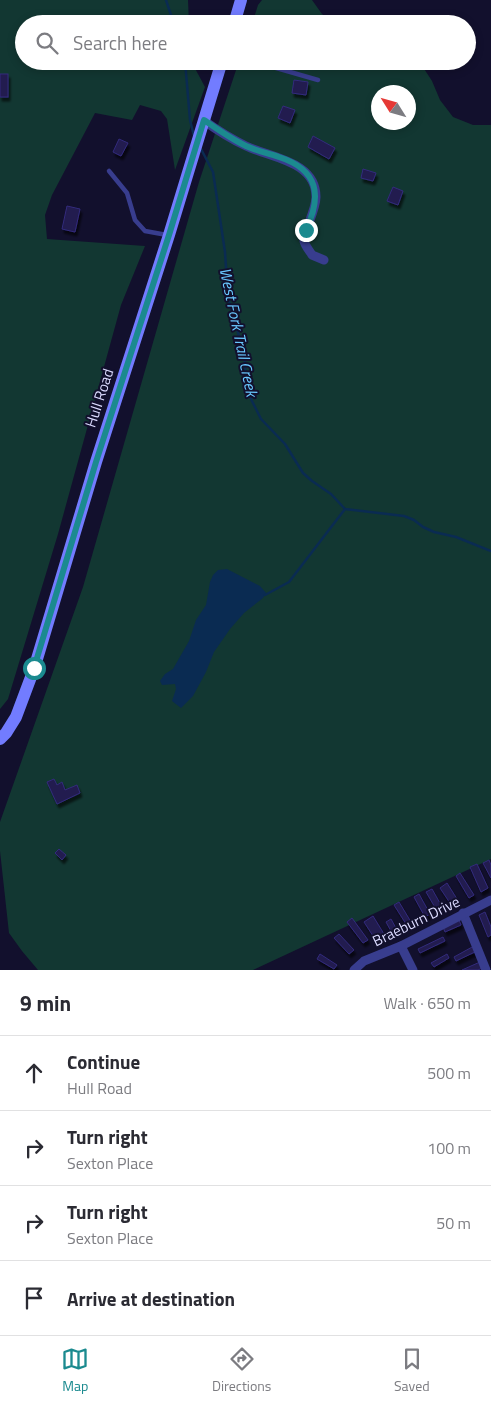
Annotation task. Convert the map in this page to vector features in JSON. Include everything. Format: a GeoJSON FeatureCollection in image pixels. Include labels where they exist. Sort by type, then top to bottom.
{"type":"FeatureCollection","features":[{"type":"Feature","properties":{"kind":"main road"},"geometry":{"type":"LineString","coordinates":[[237,15],[241,0]]}},
{"type":"Feature","properties":{"kind":"main road","name":"Hull Road"},"geometry":{"type":"LineString","coordinates":[[0,740],[16,717],[34,668],[96,462],[169,235],[219,70]]}},
{"type":"Feature","properties":{"kind":"street"},"geometry":{"type":"LineString","coordinates":[[204,120],[247,147],[290,162],[308,176],[315,186],[316,197],[304,241],[312,255],[324,260]]}},
{"type":"Feature","properties":{"kind":"street","name":"Braeburn Drive"},"geometry":{"type":"LineString","coordinates":[[354,970],[364,961],[401,946],[491,900]]}},
{"type":"Feature","properties":{"kind":"street"},"geometry":{"type":"LineString","coordinates":[[463,913],[486,970]]}},
{"type":"Feature","properties":{"kind":"street"},"geometry":{"type":"LineString","coordinates":[[401,946],[413,970]]}},
{"type":"Feature","properties":{"kind":"lane"},"geometry":{"type":"LineString","coordinates":[[283,70],[318,80]]}},
{"type":"Feature","properties":{"kind":"lane"},"geometry":{"type":"LineString","coordinates":[[109,171],[127,193],[135,220],[145,231],[169,235]]}},
{"type":"Feature","properties":{"kind":"green space"},"geometry":{"type":"Polygon","coordinates":[[[0,0],[188,0],[189,15],[15,15],[15,70],[196,70],[205,87],[175,170],[167,119],[161,111],[140,105],[132,120],[95,113],[52,195],[45,215],[47,239],[145,246],[121,305],[58,534],[8,699],[0,709],[0,0]]]}},
{"type":"Feature","properties":{"kind":"green space"},"geometry":{"type":"Polygon","coordinates":[[[262,0],[312,0],[323,15],[255,15],[262,0]]]}},
{"type":"Feature","properties":{"kind":"green space"},"geometry":{"type":"Polygon","coordinates":[[[236,70],[425,70],[440,100],[453,117],[473,125],[491,125],[491,859],[253,970],[38,970],[9,933],[0,851],[0,822],[83,587],[199,182],[236,70]]]}},
{"type":"Feature","properties":{"kind":"water"},"geometry":{"type":"Polygon","coordinates":[[[227,569],[260,586],[266,593],[230,629],[214,652],[193,696],[181,708],[172,701],[176,689],[175,684],[162,685],[160,681],[165,674],[173,669],[189,641],[196,620],[206,605],[213,575],[218,570],[227,569]]]}},
{"type":"Feature","properties":{"kind":"building"},"geometry":{"type":"Polygon","coordinates":[[[0,74],[8,74],[8,97],[0,97],[0,74]]]}},
{"type":"Feature","properties":{"kind":"building"},"geometry":{"type":"Polygon","coordinates":[[[294,80],[308,82],[306,95],[292,93],[294,80]]]}},
{"type":"Feature","properties":{"kind":"building"},"geometry":{"type":"Polygon","coordinates":[[[283,106],[295,110],[290,123],[278,118],[283,106]]]}},
{"type":"Feature","properties":{"kind":"building"},"geometry":{"type":"Polygon","coordinates":[[[313,136],[335,148],[329,159],[308,147],[313,136]]]}},
{"type":"Feature","properties":{"kind":"building"},"geometry":{"type":"Polygon","coordinates":[[[119,139],[128,143],[121,156],[113,152],[119,139]]]}},
{"type":"Feature","properties":{"kind":"building"},"geometry":{"type":"Polygon","coordinates":[[[363,169],[376,173],[373,181],[361,178],[363,169]]]}},
{"type":"Feature","properties":{"kind":"building"},"geometry":{"type":"Polygon","coordinates":[[[393,187],[403,191],[398,205],[387,201],[393,187]]]}},
{"type":"Feature","properties":{"kind":"building"},"geometry":{"type":"Polygon","coordinates":[[[67,206],[80,209],[75,232],[62,229],[67,206]]]}},
{"type":"Feature","properties":{"kind":"building"},"geometry":{"type":"Polygon","coordinates":[[[54,779],[57,785],[62,782],[65,790],[77,785],[80,793],[57,804],[47,782],[54,779]]]}},
{"type":"Feature","properties":{"kind":"building"},"geometry":{"type":"Polygon","coordinates":[[[59,849],[66,855],[62,860],[55,853],[59,849]]]}},
{"type":"Feature","properties":{"kind":"building"},"geometry":{"type":"Polygon","coordinates":[[[489,860],[491,865],[491,878],[483,863],[489,860]]]}},
{"type":"Feature","properties":{"kind":"building"},"geometry":{"type":"Polygon","coordinates":[[[477,864],[488,888],[481,892],[470,867],[477,864]]]}},
{"type":"Feature","properties":{"kind":"building"},"geometry":{"type":"Polygon","coordinates":[[[460,873],[474,895],[469,898],[456,876],[460,873]]]}},
{"type":"Feature","properties":{"kind":"building"},"geometry":{"type":"Polygon","coordinates":[[[447,883],[457,899],[450,903],[440,888],[447,883]]]}},
{"type":"Feature","properties":{"kind":"building"},"geometry":{"type":"Polygon","coordinates":[[[432,889],[441,905],[436,909],[426,892],[432,889]]]}},
{"type":"Feature","properties":{"kind":"building"},"geometry":{"type":"Polygon","coordinates":[[[419,894],[430,914],[425,917],[414,897],[419,894]]]}},
{"type":"Feature","properties":{"kind":"building"},"geometry":{"type":"Polygon","coordinates":[[[399,902],[411,922],[406,924],[394,905],[399,902]]]}},
{"type":"Feature","properties":{"kind":"building"},"geometry":{"type":"Polygon","coordinates":[[[485,912],[491,927],[491,935],[488,937],[479,915],[485,912]]]}},
{"type":"Feature","properties":{"kind":"building"},"geometry":{"type":"Polygon","coordinates":[[[373,916],[384,934],[375,939],[364,922],[373,916]]]}},
{"type":"Feature","properties":{"kind":"building"},"geometry":{"type":"Polygon","coordinates":[[[352,918],[368,940],[363,943],[347,922],[352,918]]]}},
{"type":"Feature","properties":{"kind":"building"},"geometry":{"type":"Polygon","coordinates":[[[391,919],[397,930],[392,933],[386,922],[391,919]]]}},
{"type":"Feature","properties":{"kind":"building"},"geometry":{"type":"Polygon","coordinates":[[[459,920],[461,925],[445,932],[443,927],[459,920]]]}},
{"type":"Feature","properties":{"kind":"building"},"geometry":{"type":"Polygon","coordinates":[[[339,934],[354,950],[349,954],[334,938],[339,934]]]}},
{"type":"Feature","properties":{"kind":"building"},"geometry":{"type":"Polygon","coordinates":[[[443,937],[445,941],[420,953],[418,949],[443,937]]]}},
{"type":"Feature","properties":{"kind":"building"},"geometry":{"type":"Polygon","coordinates":[[[474,946],[477,951],[456,961],[454,957],[474,946]]]}},
{"type":"Feature","properties":{"kind":"building"},"geometry":{"type":"Polygon","coordinates":[[[320,954],[337,965],[334,969],[317,959],[320,954]]]}},
{"type":"Feature","properties":{"kind":"building"},"geometry":{"type":"Polygon","coordinates":[[[447,954],[449,958],[434,967],[431,963],[447,954]]]}},
{"type":"Feature","properties":{"kind":"building"},"geometry":{"type":"Polygon","coordinates":[[[480,962],[482,968],[478,970],[462,970],[480,962]]]}},
{"type":"Feature","properties":{"kind":"waterway","name":"West Fork Trail Creek"},"geometry":{"type":"LineString","coordinates":[[166,0],[171,15]]}},
{"type":"Feature","properties":{"kind":"waterway","name":"West Fork Trail Creek"},"geometry":{"type":"LineString","coordinates":[[186,70],[190,120],[194,136]]}},
{"type":"Feature","properties":{"kind":"waterway","name":"West Fork Trail Creek"},"geometry":{"type":"LineString","coordinates":[[201,149],[213,172],[225,252],[228,298],[244,353],[251,399],[261,419],[285,444],[303,473],[331,494],[345,509],[404,516],[434,532],[456,537],[491,551]]}},
{"type":"Feature","properties":{"kind":"waterway"},"geometry":{"type":"LineString","coordinates":[[265,595],[289,582],[345,509]]}},
{"type":"Feature","properties":{"kind":"route"},"geometry":{"type":"LineString","coordinates":[[34,668],[96,462],[204,120],[247,147],[290,162],[308,176],[315,186],[316,197],[311,220],[306,230]]}}]}
